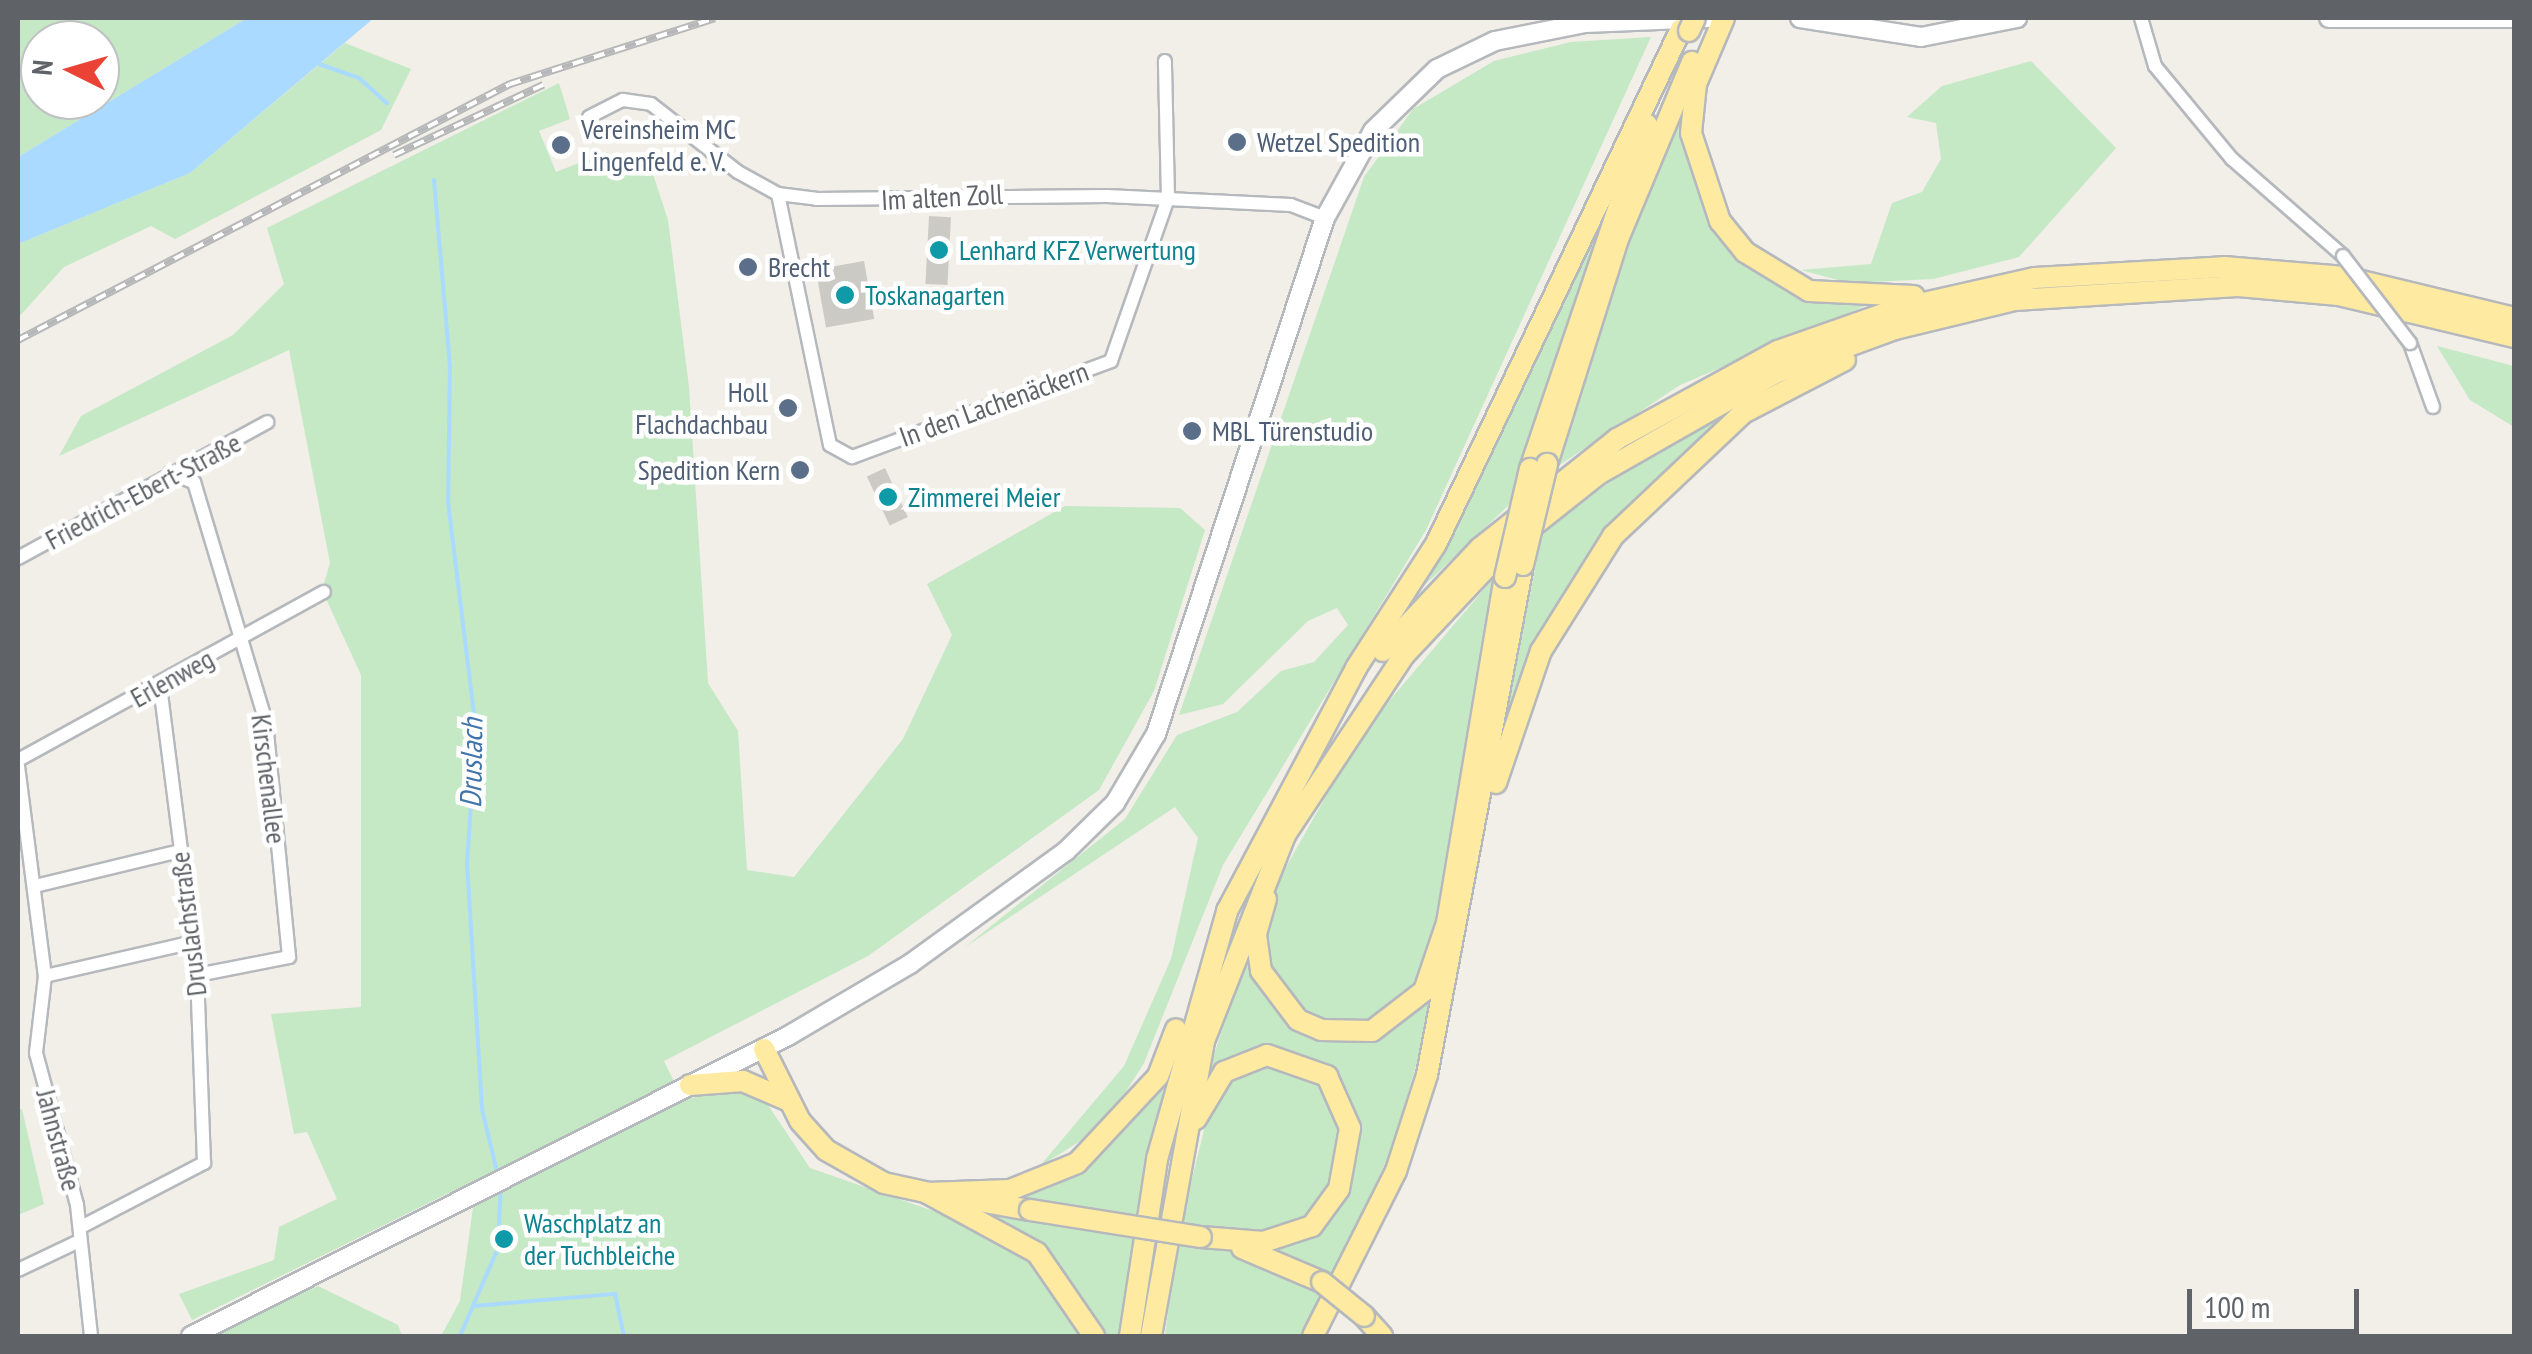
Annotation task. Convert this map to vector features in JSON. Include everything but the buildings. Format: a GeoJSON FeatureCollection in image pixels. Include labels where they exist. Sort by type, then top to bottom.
{"type":"FeatureCollection","features":[{"type":"Feature","properties":{"kind":"highway"},"geometry":{"type":"LineString","coordinates":[[1702,24],[1692,134],[1698,174],[1745,252],[1788,282],[1848,299],[1961,292],[2102,270],[2224,267],[2345,277],[2514,318]]}},
{"type":"Feature","properties":{"kind":"highway"},"geometry":{"type":"LineString","coordinates":[[1286,835],[1256,935],[1268,990],[1322,1030],[1354,1034],[1393,1021],[1424,992],[1439,958],[1514,571],[1539,466],[1618,239],[1702,24]]}},
{"type":"Feature","properties":{"kind":"highway"},"geometry":{"type":"LineString","coordinates":[[927,1192],[1010,1190],[1077,1163],[1158,1076],[1252,854],[1436,544],[1702,24]]}},
{"type":"Feature","properties":{"kind":"highway"},"geometry":{"type":"LineString","coordinates":[[1151,1336],[1172,1192],[1204,1041],[1286,835],[1405,654],[1546,513],[1712,404],[1894,329],[2015,300],[2238,286],[2388,304],[2514,337]]}},
{"type":"Feature","properties":{"kind":"highway"},"geometry":{"type":"LineString","coordinates":[[1332,716],[1480,548],[1617,439],[1778,351],[1961,292]]}},
{"type":"Feature","properties":{"kind":"highway"},"geometry":{"type":"LineString","coordinates":[[1314,1336],[1416,1114],[1475,852],[1527,684],[1613,536],[1743,413],[1894,329]]}},
{"type":"Feature","properties":{"kind":"highway"},"geometry":{"type":"LineString","coordinates":[[1475,852],[1514,571]]}},
{"type":"Feature","properties":{"kind":"highway"},"geometry":{"type":"LineString","coordinates":[[1130,1336],[1157,1159],[1200,984]]}},
{"type":"Feature","properties":{"kind":"highway"},"geometry":{"type":"LineString","coordinates":[[764,1049],[789,1101],[845,1164],[927,1192],[1201,1236],[1284,1240],[1322,1216],[1350,1148],[1342,1097],[1295,1058],[1249,1058],[1205,1097],[1172,1192]]}},
{"type":"Feature","properties":{"kind":"highway"},"geometry":{"type":"LineString","coordinates":[[690,1084],[743,1081],[789,1101]]}},
{"type":"Feature","properties":{"kind":"highway"},"geometry":{"type":"LineString","coordinates":[[927,1192],[1036,1253],[1094,1336]]}},
{"type":"Feature","properties":{"kind":"highway"},"geometry":{"type":"LineString","coordinates":[[1201,1236],[1322,1282],[1382,1336]]}},
{"type":"Feature","properties":{"kind":"main road"},"geometry":{"type":"LineString","coordinates":[[1800,18],[1921,37],[2015,18]]}},
{"type":"Feature","properties":{"kind":"main road"},"geometry":{"type":"LineString","coordinates":[[2329,18],[2514,18]]}},
{"type":"Feature","properties":{"kind":"main road"},"geometry":{"type":"LineString","coordinates":[[199,1333],[764,1049],[867,992],[1036,875],[1092,828],[1137,771],[1164,712],[1326,218],[1388,112],[1468,53],[1549,28],[1702,24]]}},
{"type":"Feature","properties":{"kind":"street"},"geometry":{"type":"LineString","coordinates":[[2141,18],[2155,66],[2232,159],[2343,256],[2410,342],[2433,407]]}},
{"type":"Feature","properties":{"kind":"street","name":"In den Lachenäckern"},"geometry":{"type":"LineString","coordinates":[[778,194],[830,445],[852,458],[1111,361],[1168,198],[1166,61]]}},
{"type":"Feature","properties":{"kind":"street","name":"Im alten Zoll"},"geometry":{"type":"LineString","coordinates":[[589,117],[622,100],[651,104],[778,194],[853,202],[988,192],[1168,198],[1292,205],[1326,218]]}},
{"type":"Feature","properties":{"kind":"street","name":"Friedrich-Ebert-Straße"},"geometry":{"type":"LineString","coordinates":[[18,558],[170,472],[234,448],[267,422]]}},
{"type":"Feature","properties":{"kind":"street","name":"Kirschenallee"},"geometry":{"type":"LineString","coordinates":[[170,472],[194,482],[266,722],[288,956],[197,975]]}},
{"type":"Feature","properties":{"kind":"street","name":"Erlenweg"},"geometry":{"type":"LineString","coordinates":[[18,763],[324,592]]}},
{"type":"Feature","properties":{"kind":"street","name":"Druslachstraße"},"geometry":{"type":"LineString","coordinates":[[81,1227],[204,1163],[197,975],[160,685]]}},
{"type":"Feature","properties":{"kind":"street","name":"Jahnstraße"},"geometry":{"type":"LineString","coordinates":[[18,763],[45,976],[36,1053],[81,1227],[77,1242],[91,1336]]}},
{"type":"Feature","properties":{"kind":"street"},"geometry":{"type":"LineString","coordinates":[[34,886],[180,851]]}},
{"type":"Feature","properties":{"kind":"street"},"geometry":{"type":"LineString","coordinates":[[45,976],[193,942]]}},
{"type":"Feature","properties":{"kind":"street"},"geometry":{"type":"LineString","coordinates":[[18,1053],[36,1053]]}},
{"type":"Feature","properties":{"kind":"street"},"geometry":{"type":"LineString","coordinates":[[18,1270],[77,1242]]}},
{"type":"Feature","properties":{"kind":"green space"},"geometry":{"type":"Polygon","coordinates":[[[18,18],[247,18],[120,95],[120,20],[20,20],[20,120],[79,120],[18,157],[18,18]]]}},
{"type":"Feature","properties":{"kind":"green space"},"geometry":{"type":"Polygon","coordinates":[[[1651,37],[1426,530],[1223,865],[1144,1063],[1104,1126],[1039,1167],[1124,1066],[1171,959],[1198,838],[1175,807],[965,947],[1125,819],[1177,735],[1237,712],[1281,671],[1314,662],[1348,625],[1337,608],[1308,621],[1223,704],[1179,715],[1364,177],[1413,109],[1494,61],[1571,42],[1651,37]]]}},
{"type":"Feature","properties":{"kind":"green space"},"geometry":{"type":"Polygon","coordinates":[[[345,43],[411,69],[381,130],[175,239],[151,226],[64,267],[18,318],[18,244],[190,173],[345,43]]]}},
{"type":"Feature","properties":{"kind":"green space"},"geometry":{"type":"Polygon","coordinates":[[[2031,61],[2116,148],[2019,257],[1933,279],[1849,283],[1801,270],[1871,264],[1892,203],[1922,192],[1941,159],[1936,123],[1907,117],[1942,86],[2031,61]]]}},
{"type":"Feature","properties":{"kind":"green space"},"geometry":{"type":"Polygon","coordinates":[[[559,83],[570,119],[539,131],[556,172],[607,152],[651,168],[668,220],[689,387],[708,683],[738,731],[747,870],[794,877],[903,739],[952,635],[927,584],[1065,506],[1180,508],[1205,530],[1154,691],[1099,790],[868,956],[664,1061],[683,1100],[742,1086],[760,1093],[810,1168],[982,1228],[1026,1253],[1086,1336],[441,1336],[460,1301],[477,1179],[192,1320],[179,1294],[274,1260],[279,1227],[337,1199],[307,1132],[294,1134],[271,1014],[361,1007],[361,675],[322,590],[330,563],[289,350],[59,456],[81,416],[233,335],[284,284],[267,228],[559,83]]]}},
{"type":"Feature","properties":{"kind":"green space"},"geometry":{"type":"Polygon","coordinates":[[[1690,85],[1687,147],[1706,207],[1818,299],[1865,306],[1680,385],[1558,466],[1613,275],[1690,85]]]}},
{"type":"Feature","properties":{"kind":"green space"},"geometry":{"type":"Polygon","coordinates":[[[1618,178],[1511,503],[1413,596],[1618,178]]]}},
{"type":"Feature","properties":{"kind":"green space"},"geometry":{"type":"Polygon","coordinates":[[[2437,346],[2514,366],[2514,427],[2470,400],[2437,346]]]}},
{"type":"Feature","properties":{"kind":"green space"},"geometry":{"type":"Polygon","coordinates":[[[1765,389],[1616,523],[1502,731],[1543,530],[1660,446],[1765,389]]]}},
{"type":"Feature","properties":{"kind":"green space"},"geometry":{"type":"Polygon","coordinates":[[[1497,574],[1436,950],[1407,1005],[1356,1028],[1301,1015],[1264,964],[1276,885],[1361,734],[1497,574]]]}},
{"type":"Feature","properties":{"kind":"green space"},"geometry":{"type":"Polygon","coordinates":[[[1251,939],[1259,982],[1292,1024],[1380,1034],[1415,1011],[1435,983],[1431,1016],[1390,1153],[1305,1336],[1165,1336],[1177,1243],[1231,1249],[1321,1294],[1331,1279],[1271,1250],[1348,1183],[1356,1147],[1347,1094],[1318,1062],[1282,1049],[1206,1080],[1251,939]]]}},
{"type":"Feature","properties":{"kind":"green space"},"geometry":{"type":"Polygon","coordinates":[[[1253,1062],[1318,1074],[1346,1126],[1325,1204],[1287,1233],[1181,1223],[1214,1090],[1253,1062]]]}},
{"type":"Feature","properties":{"kind":"green space"},"geometry":{"type":"Polygon","coordinates":[[[1166,1076],[1138,1216],[1011,1199],[1096,1156],[1166,1076]]]}},
{"type":"Feature","properties":{"kind":"green space"},"geometry":{"type":"Polygon","coordinates":[[[22,1109],[44,1204],[18,1215],[18,1110],[22,1109]]]}},
{"type":"Feature","properties":{"kind":"green space"},"geometry":{"type":"Polygon","coordinates":[[[965,1206],[1135,1237],[1121,1336],[1102,1336],[1047,1256],[965,1206]]]}},
{"type":"Feature","properties":{"kind":"green space"},"geometry":{"type":"Polygon","coordinates":[[[318,1286],[398,1325],[402,1336],[210,1336],[318,1286]]]}},
{"type":"Feature","properties":{"kind":"water"},"geometry":{"type":"Polygon","coordinates":[[[247,18],[374,18],[190,173],[18,244],[18,157],[79,120],[120,120],[120,95],[247,18]]]}},
{"type":"Feature","properties":{"kind":"waterway","name":"Druslach"},"geometry":{"type":"LineString","coordinates":[[319,64],[359,78],[387,103]]}},
{"type":"Feature","properties":{"kind":"waterway","name":"Druslach"},"geometry":{"type":"LineString","coordinates":[[434,180],[450,366],[448,502],[476,731],[467,863],[482,1109],[498,1176]]}},
{"type":"Feature","properties":{"kind":"waterway"},"geometry":{"type":"LineString","coordinates":[[460,1336],[498,1248],[501,1185]]}},
{"type":"Feature","properties":{"kind":"waterway"},"geometry":{"type":"LineString","coordinates":[[474,1306],[615,1294],[624,1336]]}},
{"type":"Feature","properties":{"kind":"railway"},"geometry":{"type":"LineString","coordinates":[[18,340],[510,84],[715,18]]}},
{"type":"Feature","properties":{"kind":"railway"},"geometry":{"type":"LineString","coordinates":[[394,155],[543,85]]}},
{"type":"Feature","properties":{"kind":"place","name":"Wetzel Spedition"},"geometry":{"type":"Point","coordinates":[1237,142]}},
{"type":"Feature","properties":{"kind":"place","name":"Vereinsheim MC Lingenfeld e. V."},"geometry":{"type":"Point","coordinates":[561,145]}},
{"type":"Feature","properties":{"kind":"place","name":"Lenhard KFZ Verwertung"},"geometry":{"type":"Point","coordinates":[939,250]}},
{"type":"Feature","properties":{"kind":"place","name":"Brecht"},"geometry":{"type":"Point","coordinates":[748,267]}},
{"type":"Feature","properties":{"kind":"place","name":"Toskanagarten"},"geometry":{"type":"Point","coordinates":[845,295]}},
{"type":"Feature","properties":{"kind":"place","name":"Holl Flachdachbau"},"geometry":{"type":"Point","coordinates":[788,408]}},
{"type":"Feature","properties":{"kind":"place","name":"MBL Türenstudio"},"geometry":{"type":"Point","coordinates":[1192,431]}},
{"type":"Feature","properties":{"kind":"place","name":"Spedition Kern"},"geometry":{"type":"Point","coordinates":[800,470]}},
{"type":"Feature","properties":{"kind":"place","name":"Zimmerei Meier"},"geometry":{"type":"Point","coordinates":[888,497]}},
{"type":"Feature","properties":{"kind":"place","name":"Waschplatz an der Tuchbleiche"},"geometry":{"type":"Point","coordinates":[504,1239]}}]}
